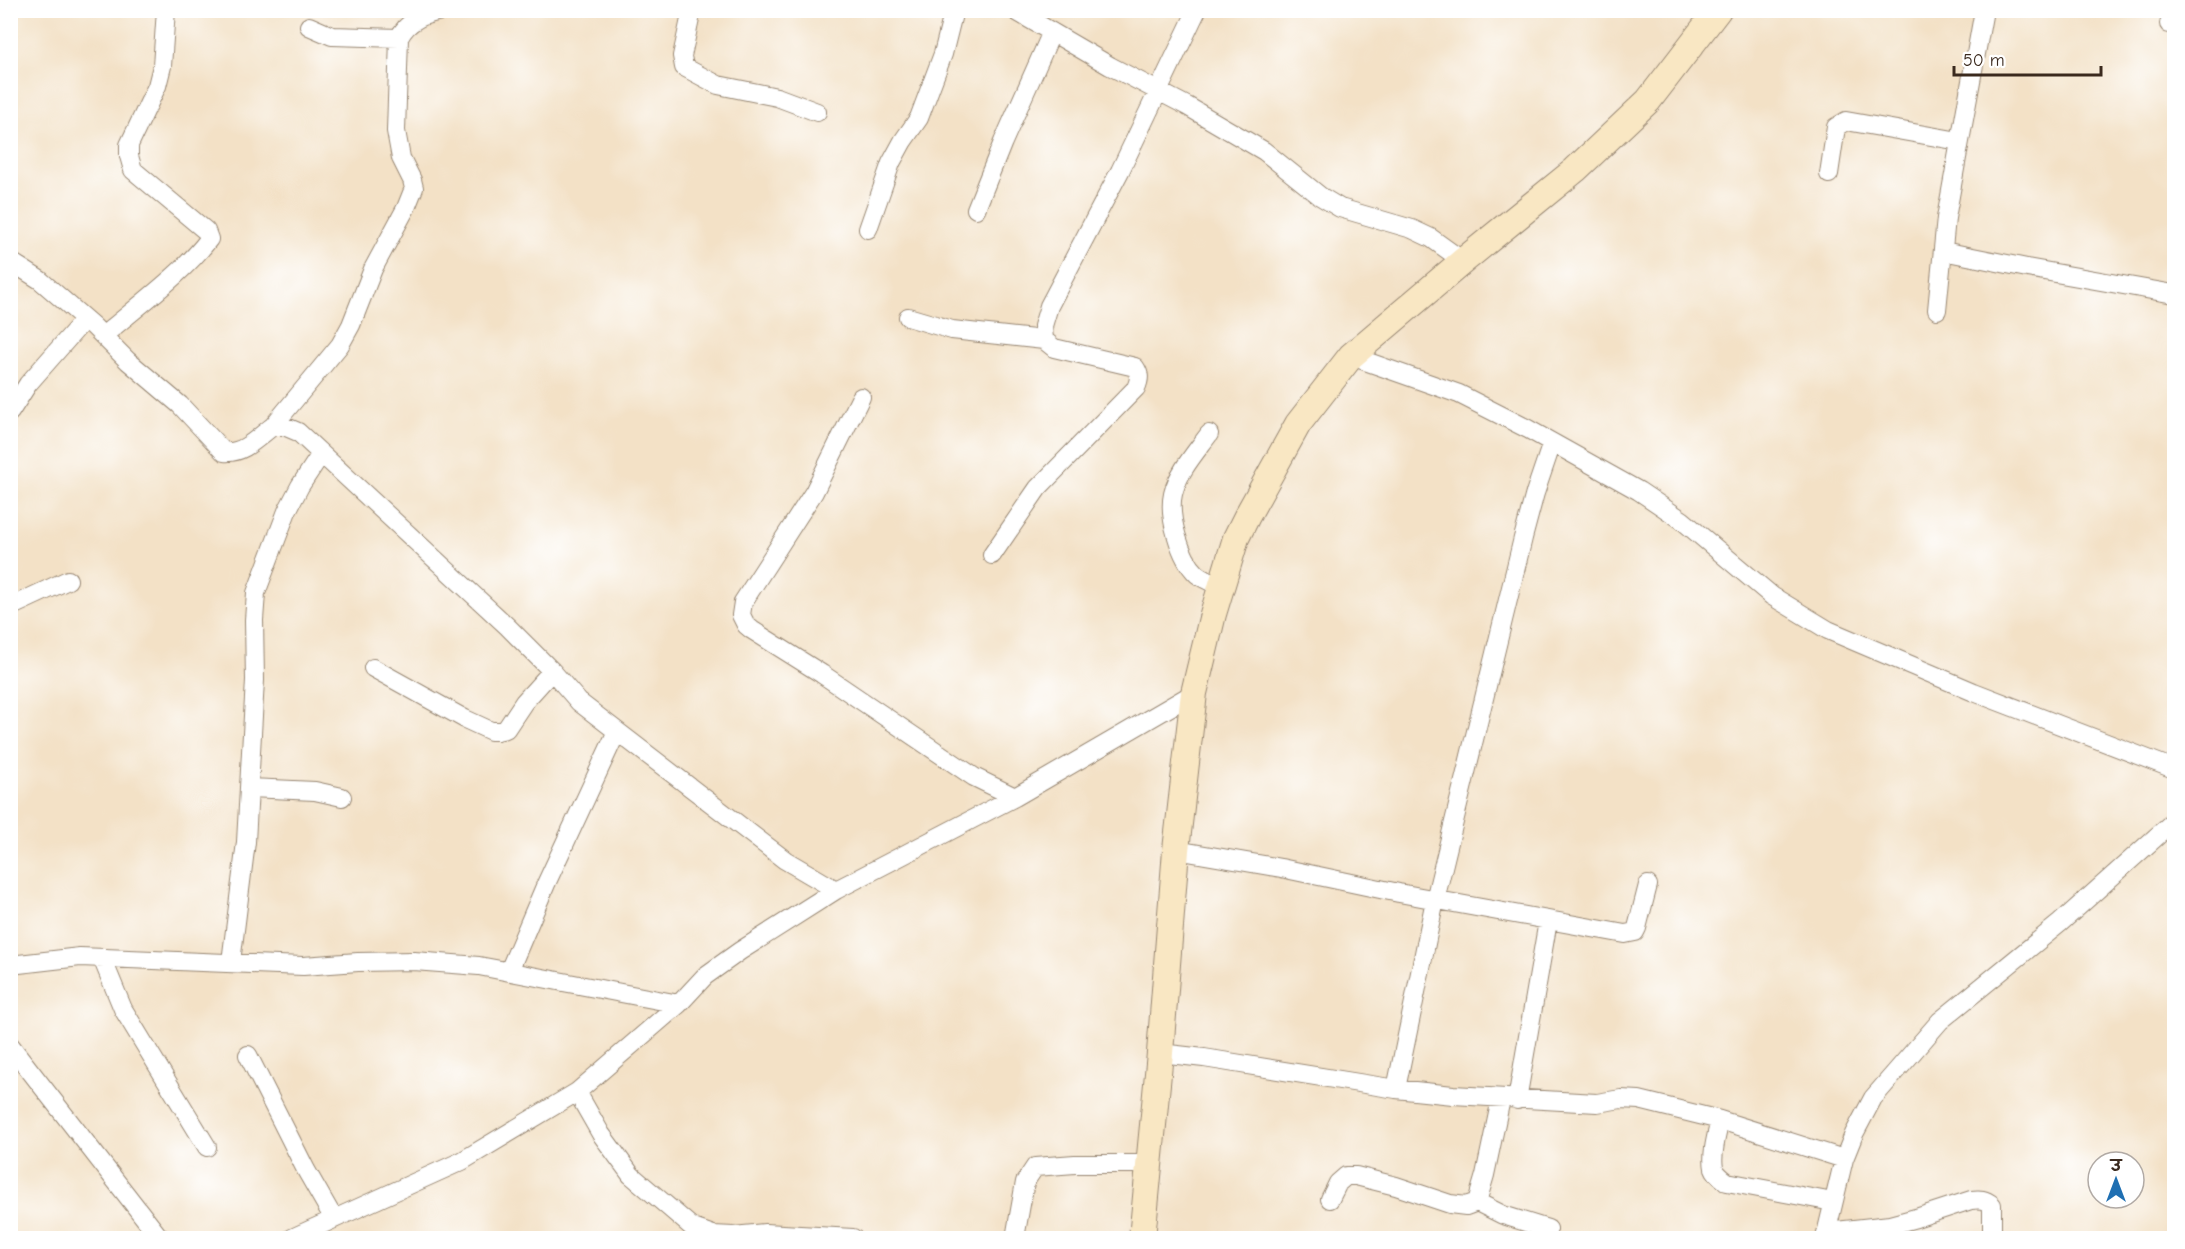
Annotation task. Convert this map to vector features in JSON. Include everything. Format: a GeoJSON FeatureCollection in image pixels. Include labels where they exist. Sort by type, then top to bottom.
{"type":"FeatureCollection","features":[{"type":"Feature","properties":{"kind":"main road"},"geometry":{"type":"LineString","coordinates":[[1142,1239],[1176,850],[1194,693],[1236,538],[1298,424],[1351,356],[1575,170],[1648,101],[1718,10]]}},
{"type":"Feature","properties":{"kind":"street"},"geometry":{"type":"LineString","coordinates":[[103,336],[164,284],[209,240],[206,231],[133,170],[129,156],[129,146],[157,86],[162,66],[166,10]]}},
{"type":"Feature","properties":{"kind":"street"},"geometry":{"type":"LineString","coordinates":[[10,261],[40,280],[85,319],[128,361],[180,405],[224,452],[234,453],[250,445],[273,426],[340,345],[351,325],[373,269],[402,216],[414,188],[401,159],[396,130],[399,38],[404,28],[414,20],[449,10]]}},
{"type":"Feature","properties":{"kind":"street"},"geometry":{"type":"LineString","coordinates":[[692,10],[682,56],[684,67],[717,85],[777,97],[817,112]]}},
{"type":"Feature","properties":{"kind":"street"},"geometry":{"type":"LineString","coordinates":[[868,229],[891,163],[919,118],[943,54],[954,10]]}},
{"type":"Feature","properties":{"kind":"street"},"geometry":{"type":"LineString","coordinates":[[1044,340],[1043,326],[1049,306],[1120,171],[1197,10]]}},
{"type":"Feature","properties":{"kind":"street"},"geometry":{"type":"LineString","coordinates":[[1937,310],[1946,218],[1983,10]]}},
{"type":"Feature","properties":{"kind":"street"},"geometry":{"type":"LineString","coordinates":[[1023,12],[1052,32],[1264,151],[1320,196],[1340,208],[1412,229],[1431,238],[1463,261]]}},
{"type":"Feature","properties":{"kind":"street"},"geometry":{"type":"LineString","coordinates":[[309,26],[332,36],[399,38]]}},
{"type":"Feature","properties":{"kind":"street"},"geometry":{"type":"LineString","coordinates":[[976,209],[1052,32]]}},
{"type":"Feature","properties":{"kind":"street"},"geometry":{"type":"LineString","coordinates":[[1829,174],[1836,127],[1846,121],[1959,141]]}},
{"type":"Feature","properties":{"kind":"street"},"geometry":{"type":"LineString","coordinates":[[1943,250],[2027,268],[2175,294]]}},
{"type":"Feature","properties":{"kind":"street"},"geometry":{"type":"LineString","coordinates":[[908,317],[952,330],[1044,340],[1054,348],[1135,367],[1139,373],[1136,387],[1038,488],[992,555]]}},
{"type":"Feature","properties":{"kind":"street"},"geometry":{"type":"LineString","coordinates":[[10,412],[28,384],[85,319]]}},
{"type":"Feature","properties":{"kind":"street"},"geometry":{"type":"LineString","coordinates":[[1351,356],[1459,394],[1639,491],[1682,520],[1772,596],[1828,630],[1974,692],[2175,769]]}},
{"type":"Feature","properties":{"kind":"street"},"geometry":{"type":"LineString","coordinates":[[861,397],[814,492],[744,602],[741,615],[746,625],[777,647],[822,674],[974,777],[1015,797]]}},
{"type":"Feature","properties":{"kind":"street"},"geometry":{"type":"LineString","coordinates":[[273,426],[284,426],[298,432],[507,626],[552,670],[579,702],[659,766],[785,860],[836,891]]}},
{"type":"Feature","properties":{"kind":"street"},"geometry":{"type":"LineString","coordinates":[[1209,434],[1185,468],[1173,494],[1173,519],[1180,546],[1187,561],[1197,575],[1221,587]]}},
{"type":"Feature","properties":{"kind":"street"},"geometry":{"type":"LineString","coordinates":[[1396,1089],[1435,900],[1523,538],[1552,443]]}},
{"type":"Feature","properties":{"kind":"street"},"geometry":{"type":"LineString","coordinates":[[231,962],[246,842],[250,788],[256,593],[287,512],[300,486],[321,454]]}},
{"type":"Feature","properties":{"kind":"street"},"geometry":{"type":"LineString","coordinates":[[10,607],[68,580]]}},
{"type":"Feature","properties":{"kind":"street"},"geometry":{"type":"LineString","coordinates":[[373,668],[491,731],[506,729],[524,702],[552,670]]}},
{"type":"Feature","properties":{"kind":"street"},"geometry":{"type":"LineString","coordinates":[[292,1239],[462,1161],[577,1092],[679,1004],[705,976],[836,891],[1015,797],[1194,693]]}},
{"type":"Feature","properties":{"kind":"street"},"geometry":{"type":"LineString","coordinates":[[510,971],[546,884],[617,731]]}},
{"type":"Feature","properties":{"kind":"street"},"geometry":{"type":"LineString","coordinates":[[250,788],[315,791],[342,797]]}},
{"type":"Feature","properties":{"kind":"street"},"geometry":{"type":"LineString","coordinates":[[1992,1239],[1992,1205],[1980,1199],[1890,1225],[1826,1235],[1844,1159],[1854,1134],[1873,1098],[1940,1021],[2060,923],[2175,821]]}},
{"type":"Feature","properties":{"kind":"street"},"geometry":{"type":"LineString","coordinates":[[1176,850],[1281,868],[1612,933],[1630,934],[1637,928],[1648,885]]}},
{"type":"Feature","properties":{"kind":"street"},"geometry":{"type":"LineString","coordinates":[[1477,1203],[1509,1099],[1548,921]]}},
{"type":"Feature","properties":{"kind":"street"},"geometry":{"type":"LineString","coordinates":[[10,964],[80,957],[231,962],[262,966],[414,961],[510,971],[679,1004]]}},
{"type":"Feature","properties":{"kind":"street"},"geometry":{"type":"LineString","coordinates":[[102,958],[123,1009],[207,1147]]}},
{"type":"Feature","properties":{"kind":"street"},"geometry":{"type":"LineString","coordinates":[[10,1045],[160,1239]]}},
{"type":"Feature","properties":{"kind":"street"},"geometry":{"type":"LineString","coordinates":[[1160,1053],[1396,1089],[1509,1099],[1597,1103],[1621,1099],[1639,1100],[1720,1120],[1844,1159]]}},
{"type":"Feature","properties":{"kind":"street"},"geometry":{"type":"LineString","coordinates":[[248,1055],[306,1170],[334,1219]]}},
{"type":"Feature","properties":{"kind":"street"},"geometry":{"type":"LineString","coordinates":[[577,1092],[601,1134],[631,1175],[693,1228],[702,1232],[723,1235],[765,1233],[853,1239]]}},
{"type":"Feature","properties":{"kind":"street"},"geometry":{"type":"LineString","coordinates":[[1720,1120],[1714,1153],[1714,1168],[1718,1175],[1727,1182],[1833,1202]]}},
{"type":"Feature","properties":{"kind":"street"},"geometry":{"type":"LineString","coordinates":[[1015,1239],[1025,1182],[1035,1167],[1075,1164],[1149,1164]]}},
{"type":"Feature","properties":{"kind":"street"},"geometry":{"type":"LineString","coordinates":[[1330,1199],[1338,1183],[1346,1176],[1356,1176],[1396,1186],[1450,1204],[1466,1206],[1477,1203],[1503,1215],[1548,1229]]}}]}
